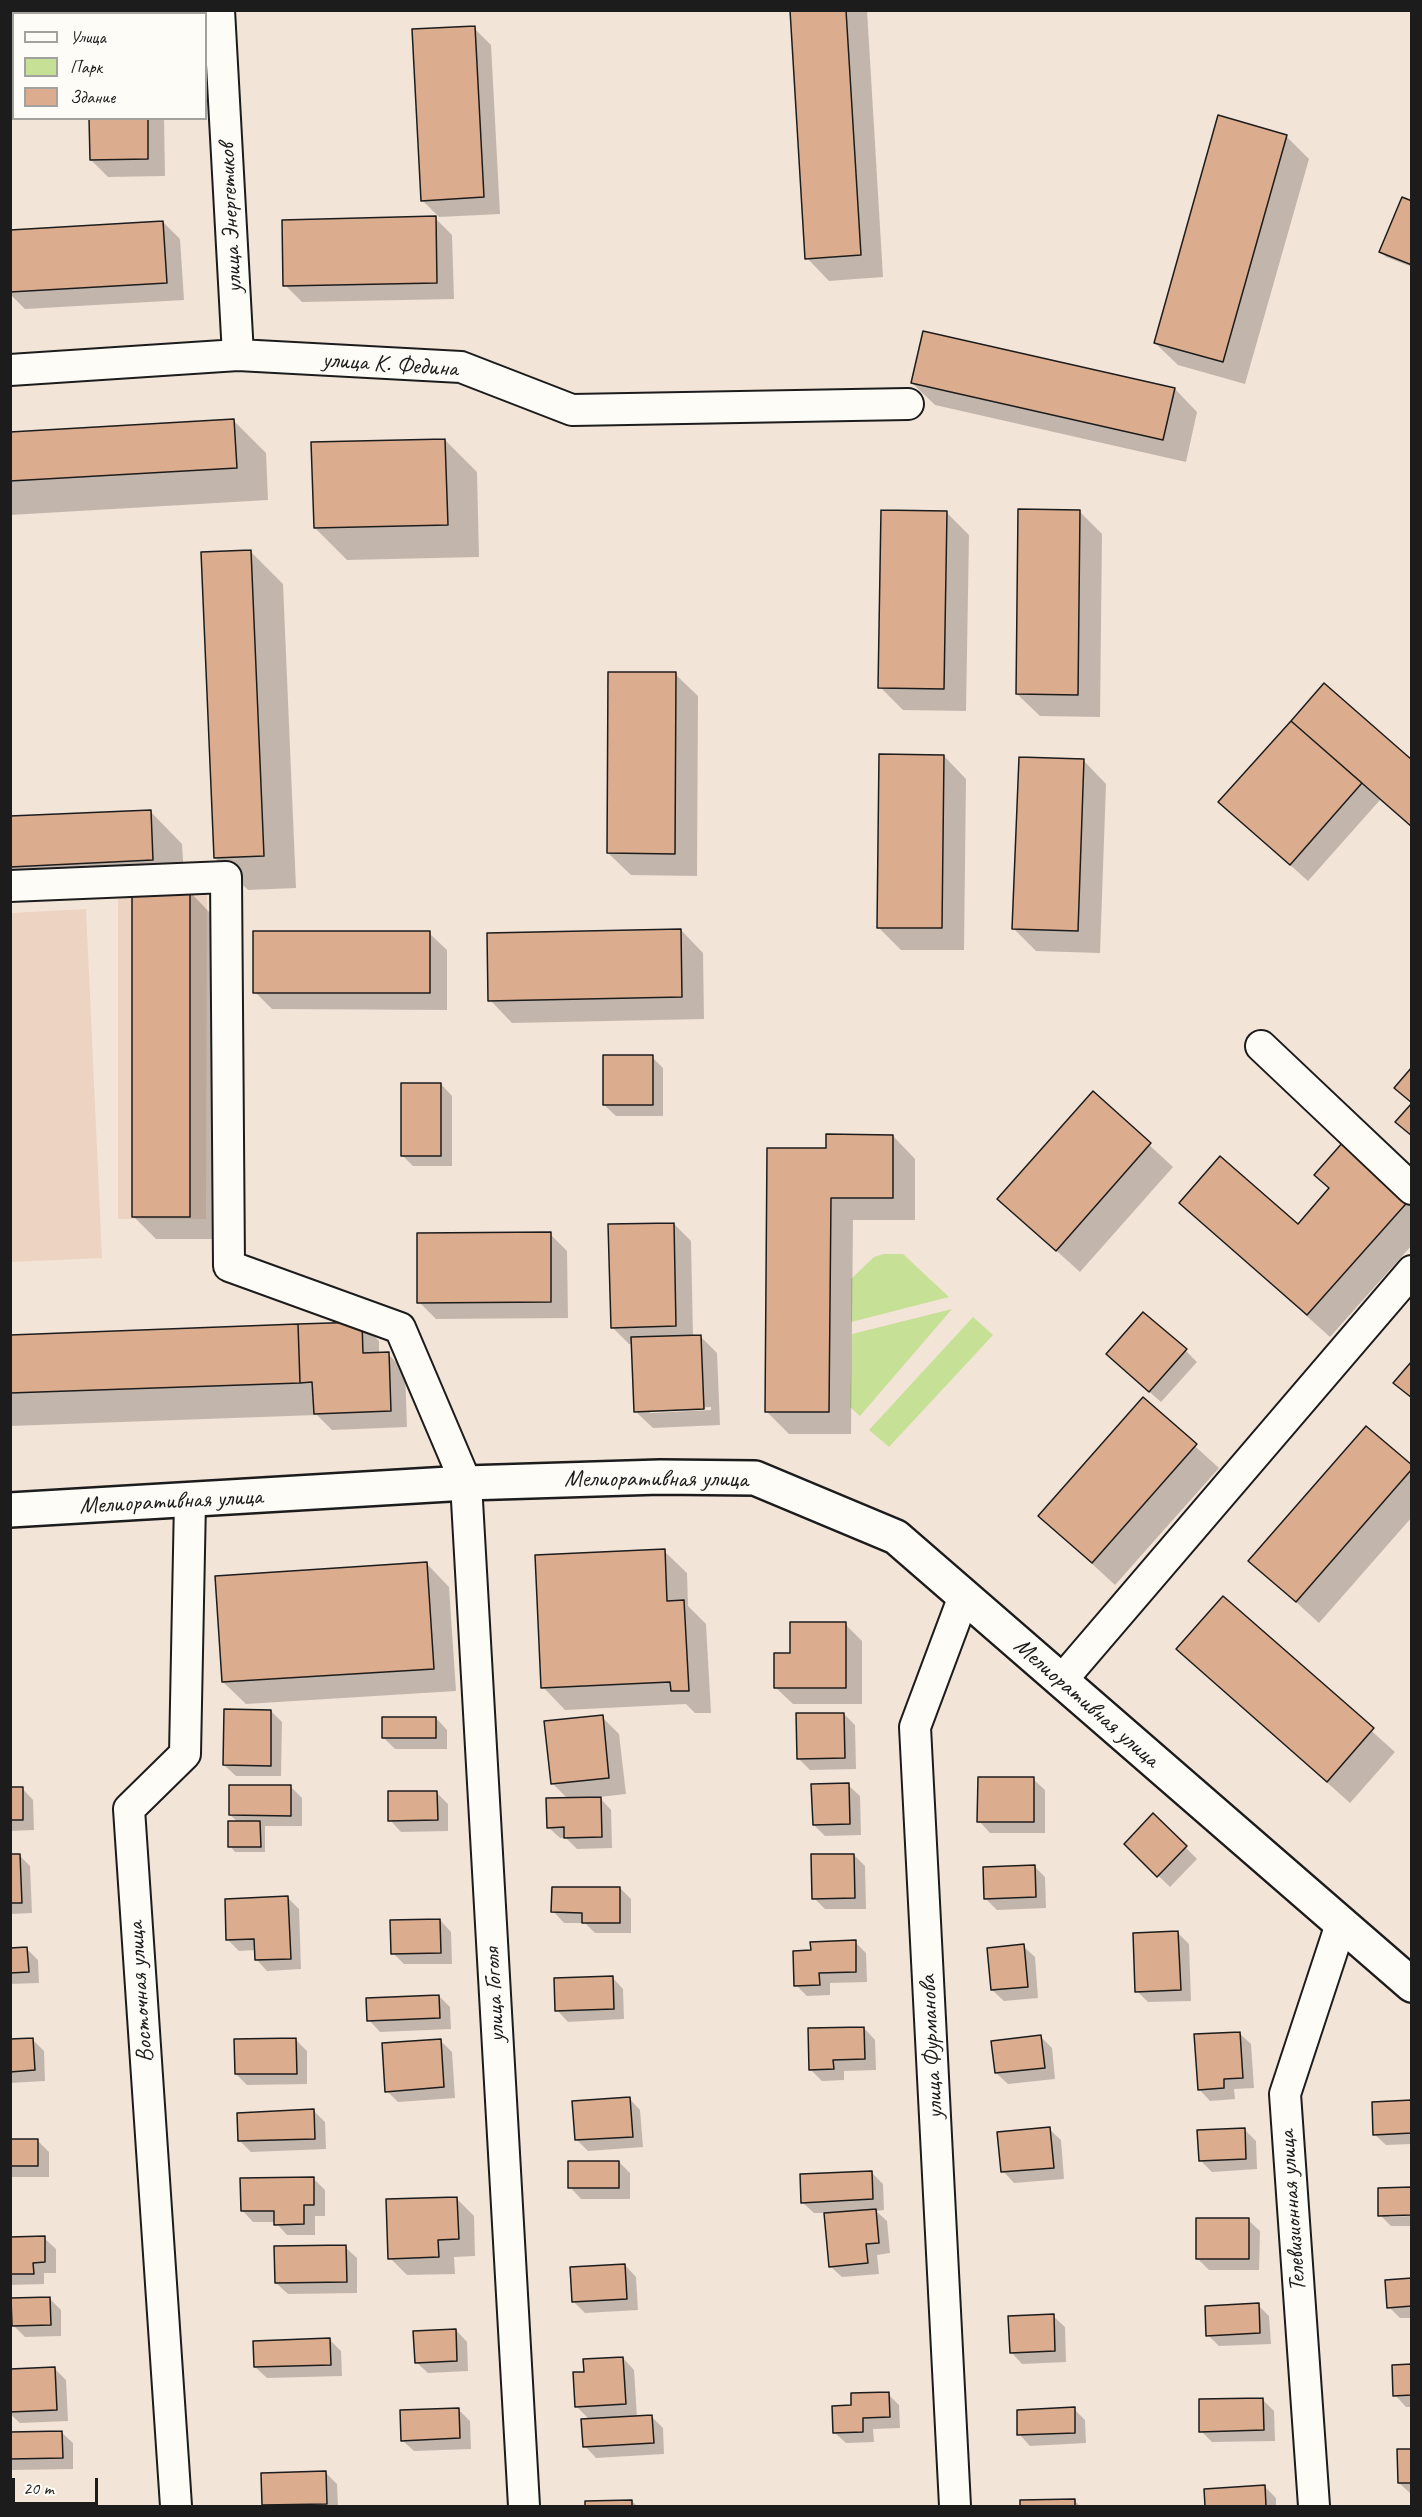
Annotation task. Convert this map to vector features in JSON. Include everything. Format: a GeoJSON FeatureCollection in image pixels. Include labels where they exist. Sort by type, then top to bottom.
{"type":"FeatureCollection","features":[{"type":"Feature","properties":{"kind":"main road","name":"Мелиоративная улица"},"geometry":{"type":"LineString","coordinates":[[10,1510],[466,1483],[660,1477],[755,1478],[896,1538],[1412,1985]]}},
{"type":"Feature","properties":{"kind":"street","name":"улица Энергетиков"},"geometry":{"type":"LineString","coordinates":[[219,10],[238,355]]}},
{"type":"Feature","properties":{"kind":"street","name":"улица К. Федина"},"geometry":{"type":"LineString","coordinates":[[10,370],[238,355],[461,367],[572,410],[908,404]]}},
{"type":"Feature","properties":{"kind":"street","name":"улица Гоголя"},"geometry":{"type":"LineString","coordinates":[[10,886],[226,877],[229,1266],[400,1328],[466,1483],[524,2506]]}},
{"type":"Feature","properties":{"kind":"street"},"geometry":{"type":"LineString","coordinates":[[1261,1046],[1412,1189]]}},
{"type":"Feature","properties":{"kind":"street"},"geometry":{"type":"LineString","coordinates":[[1061,1681],[1412,1270]]}},
{"type":"Feature","properties":{"kind":"street","name":"Восточная улица"},"geometry":{"type":"LineString","coordinates":[[176,2506],[129,1809],[185,1754],[190,1501]]}},
{"type":"Feature","properties":{"kind":"street","name":"улица Фурманова"},"geometry":{"type":"LineString","coordinates":[[955,2506],[915,1727],[964,1596]]}},
{"type":"Feature","properties":{"kind":"street","name":"Телевизионная улица"},"geometry":{"type":"LineString","coordinates":[[1314,2506],[1285,2094],[1341,1924]]}},
{"type":"Feature","properties":{"kind":"shaded area"},"geometry":{"type":"Polygon","coordinates":[[[118,889],[207,889],[206,1219],[118,1219],[118,889]]]}},
{"type":"Feature","properties":{"kind":"shaded area"},"geometry":{"type":"Polygon","coordinates":[[[86,909],[102,1258],[11,1262],[11,913],[86,909]]]}},
{"type":"Feature","properties":{"kind":"green space"},"geometry":{"type":"Polygon","coordinates":[[[884,1254],[903,1254],[949,1297],[851,1322],[851,1279],[874,1257],[884,1254]]]}},
{"type":"Feature","properties":{"kind":"green space"},"geometry":{"type":"Polygon","coordinates":[[[952,1309],[860,1416],[850,1407],[852,1334],[952,1309]]]}},
{"type":"Feature","properties":{"kind":"green space"},"geometry":{"type":"Polygon","coordinates":[[[973,1317],[993,1335],[889,1447],[869,1430],[973,1317]]]}},
{"type":"Feature","properties":{"kind":"building"},"geometry":{"type":"Polygon","coordinates":[[[790,10],[846,10],[861,255],[805,259],[790,10]]]}},
{"type":"Feature","properties":{"kind":"building"},"geometry":{"type":"Polygon","coordinates":[[[475,26],[484,197],[421,201],[412,29],[475,26]]]}},
{"type":"Feature","properties":{"kind":"building"},"geometry":{"type":"Polygon","coordinates":[[[1218,115],[1287,135],[1223,362],[1154,343],[1218,115]]]}},
{"type":"Feature","properties":{"kind":"building"},"geometry":{"type":"Polygon","coordinates":[[[89,120],[148,120],[148,159],[90,160],[89,120]]]}},
{"type":"Feature","properties":{"kind":"building"},"geometry":{"type":"Polygon","coordinates":[[[1402,197],[1412,201],[1412,265],[1379,252],[1402,197]]]}},
{"type":"Feature","properties":{"kind":"building"},"geometry":{"type":"Polygon","coordinates":[[[436,216],[437,283],[283,286],[282,220],[436,216]]]}},
{"type":"Feature","properties":{"kind":"building"},"geometry":{"type":"Polygon","coordinates":[[[163,221],[167,283],[10,292],[10,230],[163,221]]]}},
{"type":"Feature","properties":{"kind":"building"},"geometry":{"type":"Polygon","coordinates":[[[923,331],[1175,388],[1163,440],[911,383],[923,331]]]}},
{"type":"Feature","properties":{"kind":"building"},"geometry":{"type":"Polygon","coordinates":[[[234,419],[237,468],[10,481],[10,432],[234,419]]]}},
{"type":"Feature","properties":{"kind":"building"},"geometry":{"type":"Polygon","coordinates":[[[445,439],[448,525],[314,528],[311,442],[445,439]]]}},
{"type":"Feature","properties":{"kind":"building"},"geometry":{"type":"Polygon","coordinates":[[[1018,509],[1080,510],[1078,695],[1016,694],[1018,509]]]}},
{"type":"Feature","properties":{"kind":"building"},"geometry":{"type":"Polygon","coordinates":[[[881,510],[947,511],[944,689],[878,688],[881,510]]]}},
{"type":"Feature","properties":{"kind":"building"},"geometry":{"type":"Polygon","coordinates":[[[251,550],[264,856],[214,858],[201,552],[251,550]]]}},
{"type":"Feature","properties":{"kind":"building"},"geometry":{"type":"Polygon","coordinates":[[[608,672],[676,672],[675,854],[607,853],[608,672]]]}},
{"type":"Feature","properties":{"kind":"building"},"geometry":{"type":"Polygon","coordinates":[[[1324,683],[1412,760],[1412,827],[1291,721],[1324,683]]]}},
{"type":"Feature","properties":{"kind":"building"},"geometry":{"type":"Polygon","coordinates":[[[1291,721],[1362,783],[1290,865],[1218,802],[1291,721]]]}},
{"type":"Feature","properties":{"kind":"building"},"geometry":{"type":"Polygon","coordinates":[[[879,754],[944,755],[942,928],[877,928],[879,754]]]}},
{"type":"Feature","properties":{"kind":"building"},"geometry":{"type":"Polygon","coordinates":[[[1019,757],[1084,759],[1078,931],[1012,929],[1019,757]]]}},
{"type":"Feature","properties":{"kind":"building"},"geometry":{"type":"Polygon","coordinates":[[[151,810],[153,860],[10,867],[10,816],[151,810]]]}},
{"type":"Feature","properties":{"kind":"building"},"geometry":{"type":"Polygon","coordinates":[[[132,891],[190,891],[190,1217],[132,1217],[132,891]]]}},
{"type":"Feature","properties":{"kind":"building"},"geometry":{"type":"Polygon","coordinates":[[[681,929],[682,997],[488,1001],[487,933],[681,929]]]}},
{"type":"Feature","properties":{"kind":"building"},"geometry":{"type":"Polygon","coordinates":[[[253,931],[430,931],[430,993],[253,993],[253,931]]]}},
{"type":"Feature","properties":{"kind":"building"},"geometry":{"type":"Polygon","coordinates":[[[603,1055],[653,1055],[653,1105],[603,1105],[603,1055]]]}},
{"type":"Feature","properties":{"kind":"building"},"geometry":{"type":"Polygon","coordinates":[[[1412,1067],[1412,1103],[1394,1088],[1412,1067]]]}},
{"type":"Feature","properties":{"kind":"building"},"geometry":{"type":"Polygon","coordinates":[[[401,1083],[441,1083],[441,1156],[401,1156],[401,1083]]]}},
{"type":"Feature","properties":{"kind":"building"},"geometry":{"type":"Polygon","coordinates":[[[1093,1091],[1151,1143],[1056,1251],[997,1199],[1093,1091]]]}},
{"type":"Feature","properties":{"kind":"building"},"geometry":{"type":"Polygon","coordinates":[[[1412,1103],[1412,1136],[1395,1122],[1412,1103]]]}},
{"type":"Feature","properties":{"kind":"building"},"geometry":{"type":"Polygon","coordinates":[[[1351,1133],[1412,1197],[1307,1315],[1179,1203],[1220,1156],[1298,1224],[1329,1188],[1314,1175],[1351,1133]]]}},
{"type":"Feature","properties":{"kind":"building"},"geometry":{"type":"Polygon","coordinates":[[[826,1134],[893,1135],[893,1198],[831,1198],[829,1412],[765,1412],[767,1148],[826,1148],[826,1134]]]}},
{"type":"Feature","properties":{"kind":"building"},"geometry":{"type":"Polygon","coordinates":[[[674,1223],[676,1326],[611,1328],[608,1224],[674,1223]]]}},
{"type":"Feature","properties":{"kind":"building"},"geometry":{"type":"Polygon","coordinates":[[[551,1232],[551,1302],[417,1303],[417,1233],[551,1232]]]}},
{"type":"Feature","properties":{"kind":"building"},"geometry":{"type":"Polygon","coordinates":[[[1143,1312],[1187,1349],[1149,1392],[1106,1354],[1143,1312]]]}},
{"type":"Feature","properties":{"kind":"building"},"geometry":{"type":"Polygon","coordinates":[[[362,1322],[363,1353],[389,1352],[391,1411],[314,1414],[312,1382],[300,1383],[298,1324],[362,1322]]]}},
{"type":"Feature","properties":{"kind":"building"},"geometry":{"type":"Polygon","coordinates":[[[298,1324],[300,1383],[10,1393],[10,1335],[298,1324]]]}},
{"type":"Feature","properties":{"kind":"building"},"geometry":{"type":"Polygon","coordinates":[[[701,1335],[704,1409],[634,1412],[631,1337],[701,1335]]]}},
{"type":"Feature","properties":{"kind":"building"},"geometry":{"type":"Polygon","coordinates":[[[1412,1361],[1412,1398],[1393,1383],[1412,1361]]]}},
{"type":"Feature","properties":{"kind":"building"},"geometry":{"type":"Polygon","coordinates":[[[1143,1397],[1197,1444],[1092,1563],[1038,1516],[1143,1397]]]}},
{"type":"Feature","properties":{"kind":"building"},"geometry":{"type":"Polygon","coordinates":[[[1366,1426],[1412,1465],[1412,1469],[1296,1602],[1248,1561],[1366,1426]]]}},
{"type":"Feature","properties":{"kind":"building"},"geometry":{"type":"Polygon","coordinates":[[[665,1549],[667,1601],[684,1600],[689,1691],[671,1691],[670,1682],[541,1688],[535,1555],[665,1549]]]}},
{"type":"Feature","properties":{"kind":"building"},"geometry":{"type":"Polygon","coordinates":[[[427,1562],[434,1669],[222,1682],[215,1576],[427,1562]]]}},
{"type":"Feature","properties":{"kind":"building"},"geometry":{"type":"Polygon","coordinates":[[[1223,1596],[1374,1728],[1327,1782],[1176,1649],[1223,1596]]]}},
{"type":"Feature","properties":{"kind":"building"},"geometry":{"type":"Polygon","coordinates":[[[790,1622],[846,1622],[846,1688],[774,1688],[774,1653],[790,1653],[790,1622]]]}},
{"type":"Feature","properties":{"kind":"building"},"geometry":{"type":"Polygon","coordinates":[[[224,1709],[271,1710],[271,1766],[223,1765],[224,1709]]]}},
{"type":"Feature","properties":{"kind":"building"},"geometry":{"type":"Polygon","coordinates":[[[796,1713],[844,1713],[845,1758],[797,1759],[796,1713]]]}},
{"type":"Feature","properties":{"kind":"building"},"geometry":{"type":"Polygon","coordinates":[[[603,1715],[609,1778],[551,1784],[544,1721],[603,1715]]]}},
{"type":"Feature","properties":{"kind":"building"},"geometry":{"type":"Polygon","coordinates":[[[382,1717],[436,1717],[436,1738],[382,1738],[382,1717]]]}},
{"type":"Feature","properties":{"kind":"building"},"geometry":{"type":"Polygon","coordinates":[[[978,1777],[1034,1777],[1034,1822],[977,1822],[978,1777]]]}},
{"type":"Feature","properties":{"kind":"building"},"geometry":{"type":"Polygon","coordinates":[[[849,1783],[850,1824],[813,1825],[811,1784],[849,1783]]]}},
{"type":"Feature","properties":{"kind":"building"},"geometry":{"type":"Polygon","coordinates":[[[229,1785],[291,1785],[291,1816],[229,1815],[229,1785]]]}},
{"type":"Feature","properties":{"kind":"building"},"geometry":{"type":"Polygon","coordinates":[[[10,1787],[23,1787],[23,1820],[10,1820],[10,1787]]]}},
{"type":"Feature","properties":{"kind":"building"},"geometry":{"type":"Polygon","coordinates":[[[388,1791],[437,1791],[438,1820],[388,1821],[388,1791]]]}},
{"type":"Feature","properties":{"kind":"building"},"geometry":{"type":"Polygon","coordinates":[[[601,1797],[602,1837],[564,1838],[564,1827],[547,1828],[546,1798],[601,1797]]]}},
{"type":"Feature","properties":{"kind":"building"},"geometry":{"type":"Polygon","coordinates":[[[1153,1813],[1187,1846],[1157,1877],[1124,1844],[1153,1813]]]}},
{"type":"Feature","properties":{"kind":"building"},"geometry":{"type":"Polygon","coordinates":[[[228,1821],[260,1821],[261,1847],[228,1847],[228,1821]]]}},
{"type":"Feature","properties":{"kind":"building"},"geometry":{"type":"Polygon","coordinates":[[[10,1854],[20,1854],[22,1903],[10,1903],[10,1854]]]}},
{"type":"Feature","properties":{"kind":"building"},"geometry":{"type":"Polygon","coordinates":[[[811,1854],[854,1854],[855,1898],[812,1899],[811,1854]]]}},
{"type":"Feature","properties":{"kind":"building"},"geometry":{"type":"Polygon","coordinates":[[[1035,1865],[1036,1897],[984,1899],[983,1867],[1035,1865]]]}},
{"type":"Feature","properties":{"kind":"building"},"geometry":{"type":"Polygon","coordinates":[[[552,1887],[620,1887],[620,1923],[582,1923],[582,1913],[551,1912],[552,1887]]]}},
{"type":"Feature","properties":{"kind":"building"},"geometry":{"type":"Polygon","coordinates":[[[288,1896],[291,1959],[255,1960],[254,1939],[226,1940],[225,1899],[288,1896]]]}},
{"type":"Feature","properties":{"kind":"building"},"geometry":{"type":"Polygon","coordinates":[[[440,1919],[441,1953],[391,1954],[390,1920],[440,1919]]]}},
{"type":"Feature","properties":{"kind":"building"},"geometry":{"type":"Polygon","coordinates":[[[1178,1931],[1181,1990],[1135,1992],[1133,1933],[1178,1931]]]}},
{"type":"Feature","properties":{"kind":"building"},"geometry":{"type":"Polygon","coordinates":[[[856,1940],[856,1972],[819,1973],[820,1985],[794,1986],[793,1951],[811,1950],[810,1942],[856,1940]]]}},
{"type":"Feature","properties":{"kind":"building"},"geometry":{"type":"Polygon","coordinates":[[[1024,1944],[1028,1987],[991,1990],[987,1948],[1024,1944]]]}},
{"type":"Feature","properties":{"kind":"building"},"geometry":{"type":"Polygon","coordinates":[[[27,1947],[29,1972],[10,1973],[10,1948],[27,1947]]]}},
{"type":"Feature","properties":{"kind":"building"},"geometry":{"type":"Polygon","coordinates":[[[613,1976],[614,2009],[555,2011],[554,1978],[613,1976]]]}},
{"type":"Feature","properties":{"kind":"building"},"geometry":{"type":"Polygon","coordinates":[[[439,1995],[440,2018],[367,2021],[366,1998],[439,1995]]]}},
{"type":"Feature","properties":{"kind":"building"},"geometry":{"type":"Polygon","coordinates":[[[864,2027],[865,2059],[833,2060],[834,2069],[809,2070],[808,2028],[864,2027]]]}},
{"type":"Feature","properties":{"kind":"building"},"geometry":{"type":"Polygon","coordinates":[[[1240,2032],[1243,2078],[1224,2079],[1224,2088],[1198,2090],[1194,2034],[1240,2032]]]}},
{"type":"Feature","properties":{"kind":"building"},"geometry":{"type":"Polygon","coordinates":[[[1041,2035],[1045,2068],[995,2073],[991,2041],[1041,2035]]]}},
{"type":"Feature","properties":{"kind":"building"},"geometry":{"type":"Polygon","coordinates":[[[33,2038],[35,2070],[10,2072],[10,2039],[33,2038]]]}},
{"type":"Feature","properties":{"kind":"building"},"geometry":{"type":"Polygon","coordinates":[[[296,2038],[297,2074],[235,2074],[234,2039],[296,2038]]]}},
{"type":"Feature","properties":{"kind":"building"},"geometry":{"type":"Polygon","coordinates":[[[441,2039],[444,2087],[385,2092],[382,2043],[441,2039]]]}},
{"type":"Feature","properties":{"kind":"building"},"geometry":{"type":"Polygon","coordinates":[[[630,2097],[633,2137],[575,2140],[572,2101],[630,2097]]]}},
{"type":"Feature","properties":{"kind":"building"},"geometry":{"type":"Polygon","coordinates":[[[1412,2100],[1412,2133],[1373,2135],[1372,2102],[1412,2100]]]}},
{"type":"Feature","properties":{"kind":"building"},"geometry":{"type":"Polygon","coordinates":[[[314,2109],[315,2139],[238,2141],[237,2113],[314,2109]]]}},
{"type":"Feature","properties":{"kind":"building"},"geometry":{"type":"Polygon","coordinates":[[[1050,2127],[1054,2168],[1001,2172],[997,2132],[1050,2127]]]}},
{"type":"Feature","properties":{"kind":"building"},"geometry":{"type":"Polygon","coordinates":[[[1245,2128],[1246,2159],[1199,2161],[1197,2130],[1245,2128]]]}},
{"type":"Feature","properties":{"kind":"building"},"geometry":{"type":"Polygon","coordinates":[[[10,2139],[38,2139],[38,2166],[10,2166],[10,2139]]]}},
{"type":"Feature","properties":{"kind":"building"},"geometry":{"type":"Polygon","coordinates":[[[568,2161],[619,2161],[619,2188],[568,2188],[568,2161]]]}},
{"type":"Feature","properties":{"kind":"building"},"geometry":{"type":"Polygon","coordinates":[[[872,2171],[873,2199],[801,2203],[800,2174],[872,2171]]]}},
{"type":"Feature","properties":{"kind":"building"},"geometry":{"type":"Polygon","coordinates":[[[314,2177],[314,2205],[304,2205],[304,2224],[274,2225],[274,2211],[241,2211],[240,2178],[314,2177]]]}},
{"type":"Feature","properties":{"kind":"building"},"geometry":{"type":"Polygon","coordinates":[[[1412,2187],[1412,2215],[1378,2216],[1378,2188],[1412,2187]]]}},
{"type":"Feature","properties":{"kind":"building"},"geometry":{"type":"Polygon","coordinates":[[[457,2197],[459,2239],[438,2240],[439,2257],[388,2259],[386,2199],[457,2197]]]}},
{"type":"Feature","properties":{"kind":"building"},"geometry":{"type":"Polygon","coordinates":[[[876,2209],[879,2243],[866,2244],[868,2263],[829,2267],[824,2213],[876,2209]]]}},
{"type":"Feature","properties":{"kind":"building"},"geometry":{"type":"Polygon","coordinates":[[[1196,2218],[1249,2218],[1249,2259],[1196,2259],[1196,2218]]]}},
{"type":"Feature","properties":{"kind":"building"},"geometry":{"type":"Polygon","coordinates":[[[45,2236],[45,2262],[33,2263],[34,2274],[10,2274],[10,2237],[45,2236]]]}},
{"type":"Feature","properties":{"kind":"building"},"geometry":{"type":"Polygon","coordinates":[[[346,2245],[347,2282],[275,2283],[274,2246],[346,2245]]]}},
{"type":"Feature","properties":{"kind":"building"},"geometry":{"type":"Polygon","coordinates":[[[625,2264],[627,2299],[572,2302],[570,2267],[625,2264]]]}},
{"type":"Feature","properties":{"kind":"building"},"geometry":{"type":"Polygon","coordinates":[[[1412,2278],[1412,2306],[1387,2308],[1385,2280],[1412,2278]]]}},
{"type":"Feature","properties":{"kind":"building"},"geometry":{"type":"Polygon","coordinates":[[[50,2297],[51,2325],[12,2326],[11,2298],[50,2297]]]}},
{"type":"Feature","properties":{"kind":"building"},"geometry":{"type":"Polygon","coordinates":[[[1259,2303],[1260,2333],[1206,2336],[1205,2306],[1259,2303]]]}},
{"type":"Feature","properties":{"kind":"building"},"geometry":{"type":"Polygon","coordinates":[[[1054,2314],[1055,2351],[1010,2353],[1008,2316],[1054,2314]]]}},
{"type":"Feature","properties":{"kind":"building"},"geometry":{"type":"Polygon","coordinates":[[[456,2329],[457,2361],[415,2363],[413,2331],[456,2329]]]}},
{"type":"Feature","properties":{"kind":"building"},"geometry":{"type":"Polygon","coordinates":[[[330,2338],[331,2365],[254,2367],[253,2341],[330,2338]]]}},
{"type":"Feature","properties":{"kind":"building"},"geometry":{"type":"Polygon","coordinates":[[[623,2357],[626,2404],[575,2407],[573,2372],[584,2372],[583,2359],[623,2357]]]}},
{"type":"Feature","properties":{"kind":"building"},"geometry":{"type":"Polygon","coordinates":[[[1412,2364],[1412,2395],[1393,2396],[1392,2365],[1412,2364]]]}},
{"type":"Feature","properties":{"kind":"building"},"geometry":{"type":"Polygon","coordinates":[[[55,2367],[57,2410],[10,2412],[10,2369],[55,2367]]]}},
{"type":"Feature","properties":{"kind":"building"},"geometry":{"type":"Polygon","coordinates":[[[889,2392],[890,2417],[863,2418],[863,2432],[833,2433],[832,2406],[851,2405],[851,2393],[889,2392]]]}},
{"type":"Feature","properties":{"kind":"building"},"geometry":{"type":"Polygon","coordinates":[[[1263,2398],[1264,2430],[1199,2432],[1199,2399],[1263,2398]]]}},
{"type":"Feature","properties":{"kind":"building"},"geometry":{"type":"Polygon","coordinates":[[[1075,2407],[1075,2433],[1017,2435],[1017,2410],[1075,2407]]]}},
{"type":"Feature","properties":{"kind":"building"},"geometry":{"type":"Polygon","coordinates":[[[459,2408],[460,2438],[401,2441],[400,2410],[459,2408]]]}},
{"type":"Feature","properties":{"kind":"building"},"geometry":{"type":"Polygon","coordinates":[[[652,2415],[654,2443],[583,2447],[581,2419],[652,2415]]]}},
{"type":"Feature","properties":{"kind":"building"},"geometry":{"type":"Polygon","coordinates":[[[62,2431],[63,2458],[10,2459],[10,2432],[62,2431]]]}},
{"type":"Feature","properties":{"kind":"building"},"geometry":{"type":"Polygon","coordinates":[[[1397,2449],[1412,2449],[1412,2483],[1398,2483],[1397,2449]]]}},
{"type":"Feature","properties":{"kind":"building"},"geometry":{"type":"Polygon","coordinates":[[[326,2471],[327,2504],[262,2505],[261,2473],[326,2471]]]}},
{"type":"Feature","properties":{"kind":"building"},"geometry":{"type":"Polygon","coordinates":[[[1265,2485],[1266,2506],[1205,2506],[1204,2489],[1265,2485]]]}},
{"type":"Feature","properties":{"kind":"building"},"geometry":{"type":"Polygon","coordinates":[[[1075,2499],[1075,2506],[1020,2506],[1020,2500],[1075,2499]]]}},
{"type":"Feature","properties":{"kind":"building"},"geometry":{"type":"Polygon","coordinates":[[[632,2500],[632,2506],[585,2506],[585,2501],[632,2500]]]}}]}
